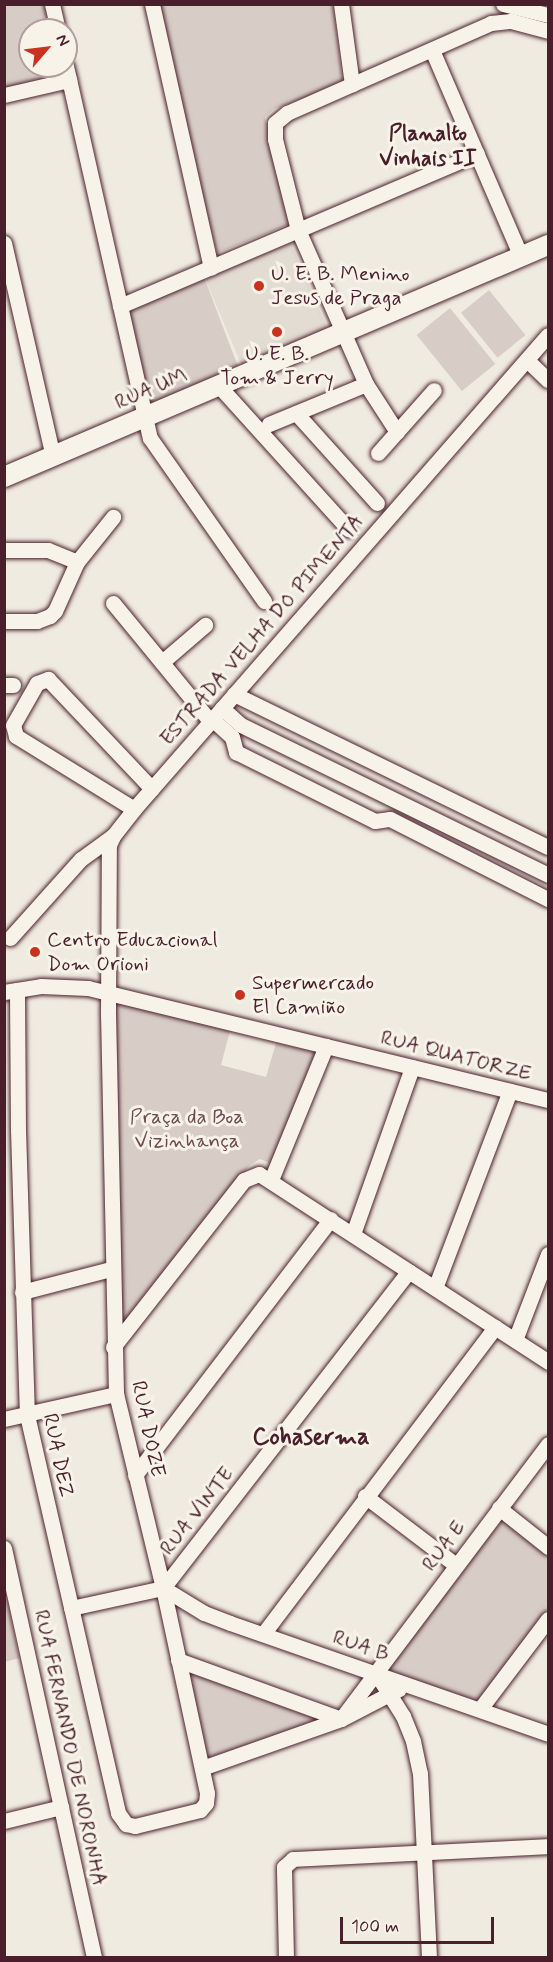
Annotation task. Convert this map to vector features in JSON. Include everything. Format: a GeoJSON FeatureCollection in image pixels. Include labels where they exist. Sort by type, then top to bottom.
{"type":"FeatureCollection","features":[{"type":"Feature","properties":{"kind":"main road","name":"RUA UM"},"geometry":{"type":"LineString","coordinates":[[4,477],[145,418],[225,392],[347,341],[549,245]]}},
{"type":"Feature","properties":{"kind":"street"},"geometry":{"type":"LineString","coordinates":[[152,4],[211,267]]}},
{"type":"Feature","properties":{"kind":"street"},"geometry":{"type":"LineString","coordinates":[[341,4],[352,84]]}},
{"type":"Feature","properties":{"kind":"street"},"geometry":{"type":"LineString","coordinates":[[503,4],[549,15]]}},
{"type":"Feature","properties":{"kind":"street"},"geometry":{"type":"LineString","coordinates":[[397,432],[366,384],[298,230],[275,139],[275,123],[287,113],[500,21],[549,31]]}},
{"type":"Feature","properties":{"kind":"street"},"geometry":{"type":"LineString","coordinates":[[432,50],[521,257]]}},
{"type":"Feature","properties":{"kind":"street"},"geometry":{"type":"LineString","coordinates":[[4,95],[53,78]]}},
{"type":"Feature","properties":{"kind":"street"},"geometry":{"type":"LineString","coordinates":[[68,78],[150,438],[264,601]]}},
{"type":"Feature","properties":{"kind":"street"},"geometry":{"type":"LineString","coordinates":[[120,306],[477,154]]}},
{"type":"Feature","properties":{"kind":"street"},"geometry":{"type":"LineString","coordinates":[[4,243],[53,457]]}},
{"type":"Feature","properties":{"kind":"street","name":"ESTRADA VELHA DO PIMENTA"},"geometry":{"type":"LineString","coordinates":[[108,993],[108,861],[113,836],[234,694],[549,335]]}},
{"type":"Feature","properties":{"kind":"street"},"geometry":{"type":"LineString","coordinates":[[527,360],[547,377]]}},
{"type":"Feature","properties":{"kind":"street"},"geometry":{"type":"LineString","coordinates":[[269,424],[366,384]]}},
{"type":"Feature","properties":{"kind":"street"},"geometry":{"type":"LineString","coordinates":[[378,453],[434,390]]}},
{"type":"Feature","properties":{"kind":"street"},"geometry":{"type":"LineString","coordinates":[[225,392],[348,528]]}},
{"type":"Feature","properties":{"kind":"street"},"geometry":{"type":"LineString","coordinates":[[296,413],[377,503]]}},
{"type":"Feature","properties":{"kind":"street"},"geometry":{"type":"LineString","coordinates":[[4,621],[37,621],[50,616],[55,611],[77,562],[113,517]]}},
{"type":"Feature","properties":{"kind":"street"},"geometry":{"type":"LineString","coordinates":[[4,550],[48,550],[77,562]]}},
{"type":"Feature","properties":{"kind":"street"},"geometry":{"type":"LineString","coordinates":[[113,603],[162,663],[215,716],[232,737],[236,752],[375,821],[390,819],[549,899]]}},
{"type":"Feature","properties":{"kind":"street"},"geometry":{"type":"LineString","coordinates":[[162,663],[205,625]]}},
{"type":"Feature","properties":{"kind":"street"},"geometry":{"type":"LineString","coordinates":[[134,809],[16,736],[13,726],[37,683],[48,679],[152,789]]}},
{"type":"Feature","properties":{"kind":"street"},"geometry":{"type":"LineString","coordinates":[[234,694],[549,847]]}},
{"type":"Feature","properties":{"kind":"street"},"geometry":{"type":"LineString","coordinates":[[215,716],[241,725],[549,876]]}},
{"type":"Feature","properties":{"kind":"street"},"geometry":{"type":"LineString","coordinates":[[10,938],[81,859],[113,836]]}},
{"type":"Feature","properties":{"kind":"street"},"geometry":{"type":"LineString","coordinates":[[11,991],[67,985],[108,993]]}},
{"type":"Feature","properties":{"kind":"street","name":"RUA DEZ"},"geometry":{"type":"LineString","coordinates":[[11,991],[11,1131],[22,1292],[27,1415],[118,1813],[123,1821],[135,1826],[200,1810],[206,1803],[207,1794]]}},
{"type":"Feature","properties":{"kind":"street","name":"RUA QUATORZE"},"geometry":{"type":"LineString","coordinates":[[108,993],[549,1100]]}},
{"type":"Feature","properties":{"kind":"street","name":"RUA DOZE"},"geometry":{"type":"LineString","coordinates":[[108,993],[111,1269],[116,1394],[163,1588],[207,1794]]}},
{"type":"Feature","properties":{"kind":"street"},"geometry":{"type":"LineString","coordinates":[[271,1180],[326,1046]]}},
{"type":"Feature","properties":{"kind":"street"},"geometry":{"type":"LineString","coordinates":[[353,1234],[412,1067]]}},
{"type":"Feature","properties":{"kind":"street"},"geometry":{"type":"LineString","coordinates":[[435,1288],[510,1090]]}},
{"type":"Feature","properties":{"kind":"street"},"geometry":{"type":"LineString","coordinates":[[113,1347],[244,1180],[259,1174],[549,1362]]}},
{"type":"Feature","properties":{"kind":"street"},"geometry":{"type":"LineString","coordinates":[[135,1475],[331,1219]]}},
{"type":"Feature","properties":{"kind":"street"},"geometry":{"type":"LineString","coordinates":[[515,1340],[549,1254]]}},
{"type":"Feature","properties":{"kind":"street"},"geometry":{"type":"LineString","coordinates":[[22,1292],[111,1269]]}},
{"type":"Feature","properties":{"kind":"street","name":"RUA VINTE"},"geometry":{"type":"LineString","coordinates":[[71,1608],[163,1588],[410,1271]]}},
{"type":"Feature","properties":{"kind":"street"},"geometry":{"type":"LineString","coordinates":[[263,1634],[365,1496],[495,1327]]}},
{"type":"Feature","properties":{"kind":"street"},"geometry":{"type":"LineString","coordinates":[[4,1419],[116,1394]]}},
{"type":"Feature","properties":{"kind":"street","name":"RUA E"},"geometry":{"type":"LineString","coordinates":[[340,1719],[549,1444]]}},
{"type":"Feature","properties":{"kind":"street"},"geometry":{"type":"LineString","coordinates":[[365,1496],[456,1565]]}},
{"type":"Feature","properties":{"kind":"street"},"geometry":{"type":"LineString","coordinates":[[499,1508],[549,1547]]}},
{"type":"Feature","properties":{"kind":"street","name":"RUA FERNANDO DE NORONHA"},"geometry":{"type":"LineString","coordinates":[[4,1548],[94,1958]]}},
{"type":"Feature","properties":{"kind":"street","name":"RUA B"},"geometry":{"type":"LineString","coordinates":[[163,1588],[204,1612],[549,1734]]}},
{"type":"Feature","properties":{"kind":"street"},"geometry":{"type":"LineString","coordinates":[[480,1709],[549,1619]]}},
{"type":"Feature","properties":{"kind":"street"},"geometry":{"type":"LineString","coordinates":[[178,1660],[340,1719]]}},
{"type":"Feature","properties":{"kind":"street"},"geometry":{"type":"LineString","coordinates":[[376,1674],[392,1695],[408,1729],[420,1773],[429,1958]]}},
{"type":"Feature","properties":{"kind":"street"},"geometry":{"type":"LineString","coordinates":[[202,1768],[340,1719],[410,1685]]}},
{"type":"Feature","properties":{"kind":"street"},"geometry":{"type":"LineString","coordinates":[[4,1821],[61,1807]]}},
{"type":"Feature","properties":{"kind":"street"},"geometry":{"type":"LineString","coordinates":[[286,1958],[284,1867],[293,1860],[549,1846]]}},
{"type":"Feature","properties":{"kind":"shaded area","name":"U. E. B. Menino Jesus de Praga"},"geometry":{"type":"Polygon","coordinates":[[[290,241],[328,330],[242,367],[204,277],[290,241]]]}},
{"type":"Feature","properties":{"kind":"green space"},"geometry":{"type":"Polygon","coordinates":[[[4,5],[52,5],[55,18],[18,18],[18,78],[69,78],[69,80],[5,95],[4,5]]]}},
{"type":"Feature","properties":{"kind":"green space"},"geometry":{"type":"Polygon","coordinates":[[[159,5],[333,5],[343,84],[274,109],[265,117],[290,224],[217,253],[186,133],[159,5]]]}},
{"type":"Feature","properties":{"kind":"green space"},"geometry":{"type":"Polygon","coordinates":[[[204,277],[239,369],[149,409],[128,311],[204,277]]]}},
{"type":"Feature","properties":{"kind":"green space"},"geometry":{"type":"Polygon","coordinates":[[[489,290],[526,335],[498,358],[461,313],[489,290]]]}},
{"type":"Feature","properties":{"kind":"green space"},"geometry":{"type":"Polygon","coordinates":[[[450,308],[495,364],[462,391],[417,335],[450,308]]]}},
{"type":"Feature","properties":{"kind":"green space","name":"Praça da Boa Vizinhança"},"geometry":{"type":"Polygon","coordinates":[[[113,1000],[230,1031],[221,1065],[266,1077],[276,1043],[316,1052],[272,1164],[260,1159],[250,1165],[121,1328],[113,1000]]]}},
{"type":"Feature","properties":{"kind":"green space"},"geometry":{"type":"Polygon","coordinates":[[[499,1517],[548,1557],[548,1608],[478,1703],[386,1670],[499,1517]]]}},
{"type":"Feature","properties":{"kind":"green space"},"geometry":{"type":"Polygon","coordinates":[[[5,1590],[19,1658],[4,1662],[5,1590]]]}},
{"type":"Feature","properties":{"kind":"green space"},"geometry":{"type":"Polygon","coordinates":[[[184,1669],[322,1719],[205,1760],[184,1669]]]}},
{"type":"Feature","properties":{"kind":"place","name":"U. E. B. Menino Jesus de Praga"},"geometry":{"type":"Point","coordinates":[259,286]}},
{"type":"Feature","properties":{"kind":"place","name":"U. E. B. Tom & Jerry"},"geometry":{"type":"Point","coordinates":[277,332]}},
{"type":"Feature","properties":{"kind":"place","name":"Centro Educacional Dom Orioni"},"geometry":{"type":"Point","coordinates":[35,952]}},
{"type":"Feature","properties":{"kind":"place","name":"Supermercado El Camiño"},"geometry":{"type":"Point","coordinates":[240,995]}},
{"type":"Feature","properties":{"kind":"district","name":"Planalto Vinhais II"},"geometry":{"type":"Point","coordinates":[428,146]}},
{"type":"Feature","properties":{"kind":"district","name":"Cohaserma"},"geometry":{"type":"Point","coordinates":[311,1438]}}]}
